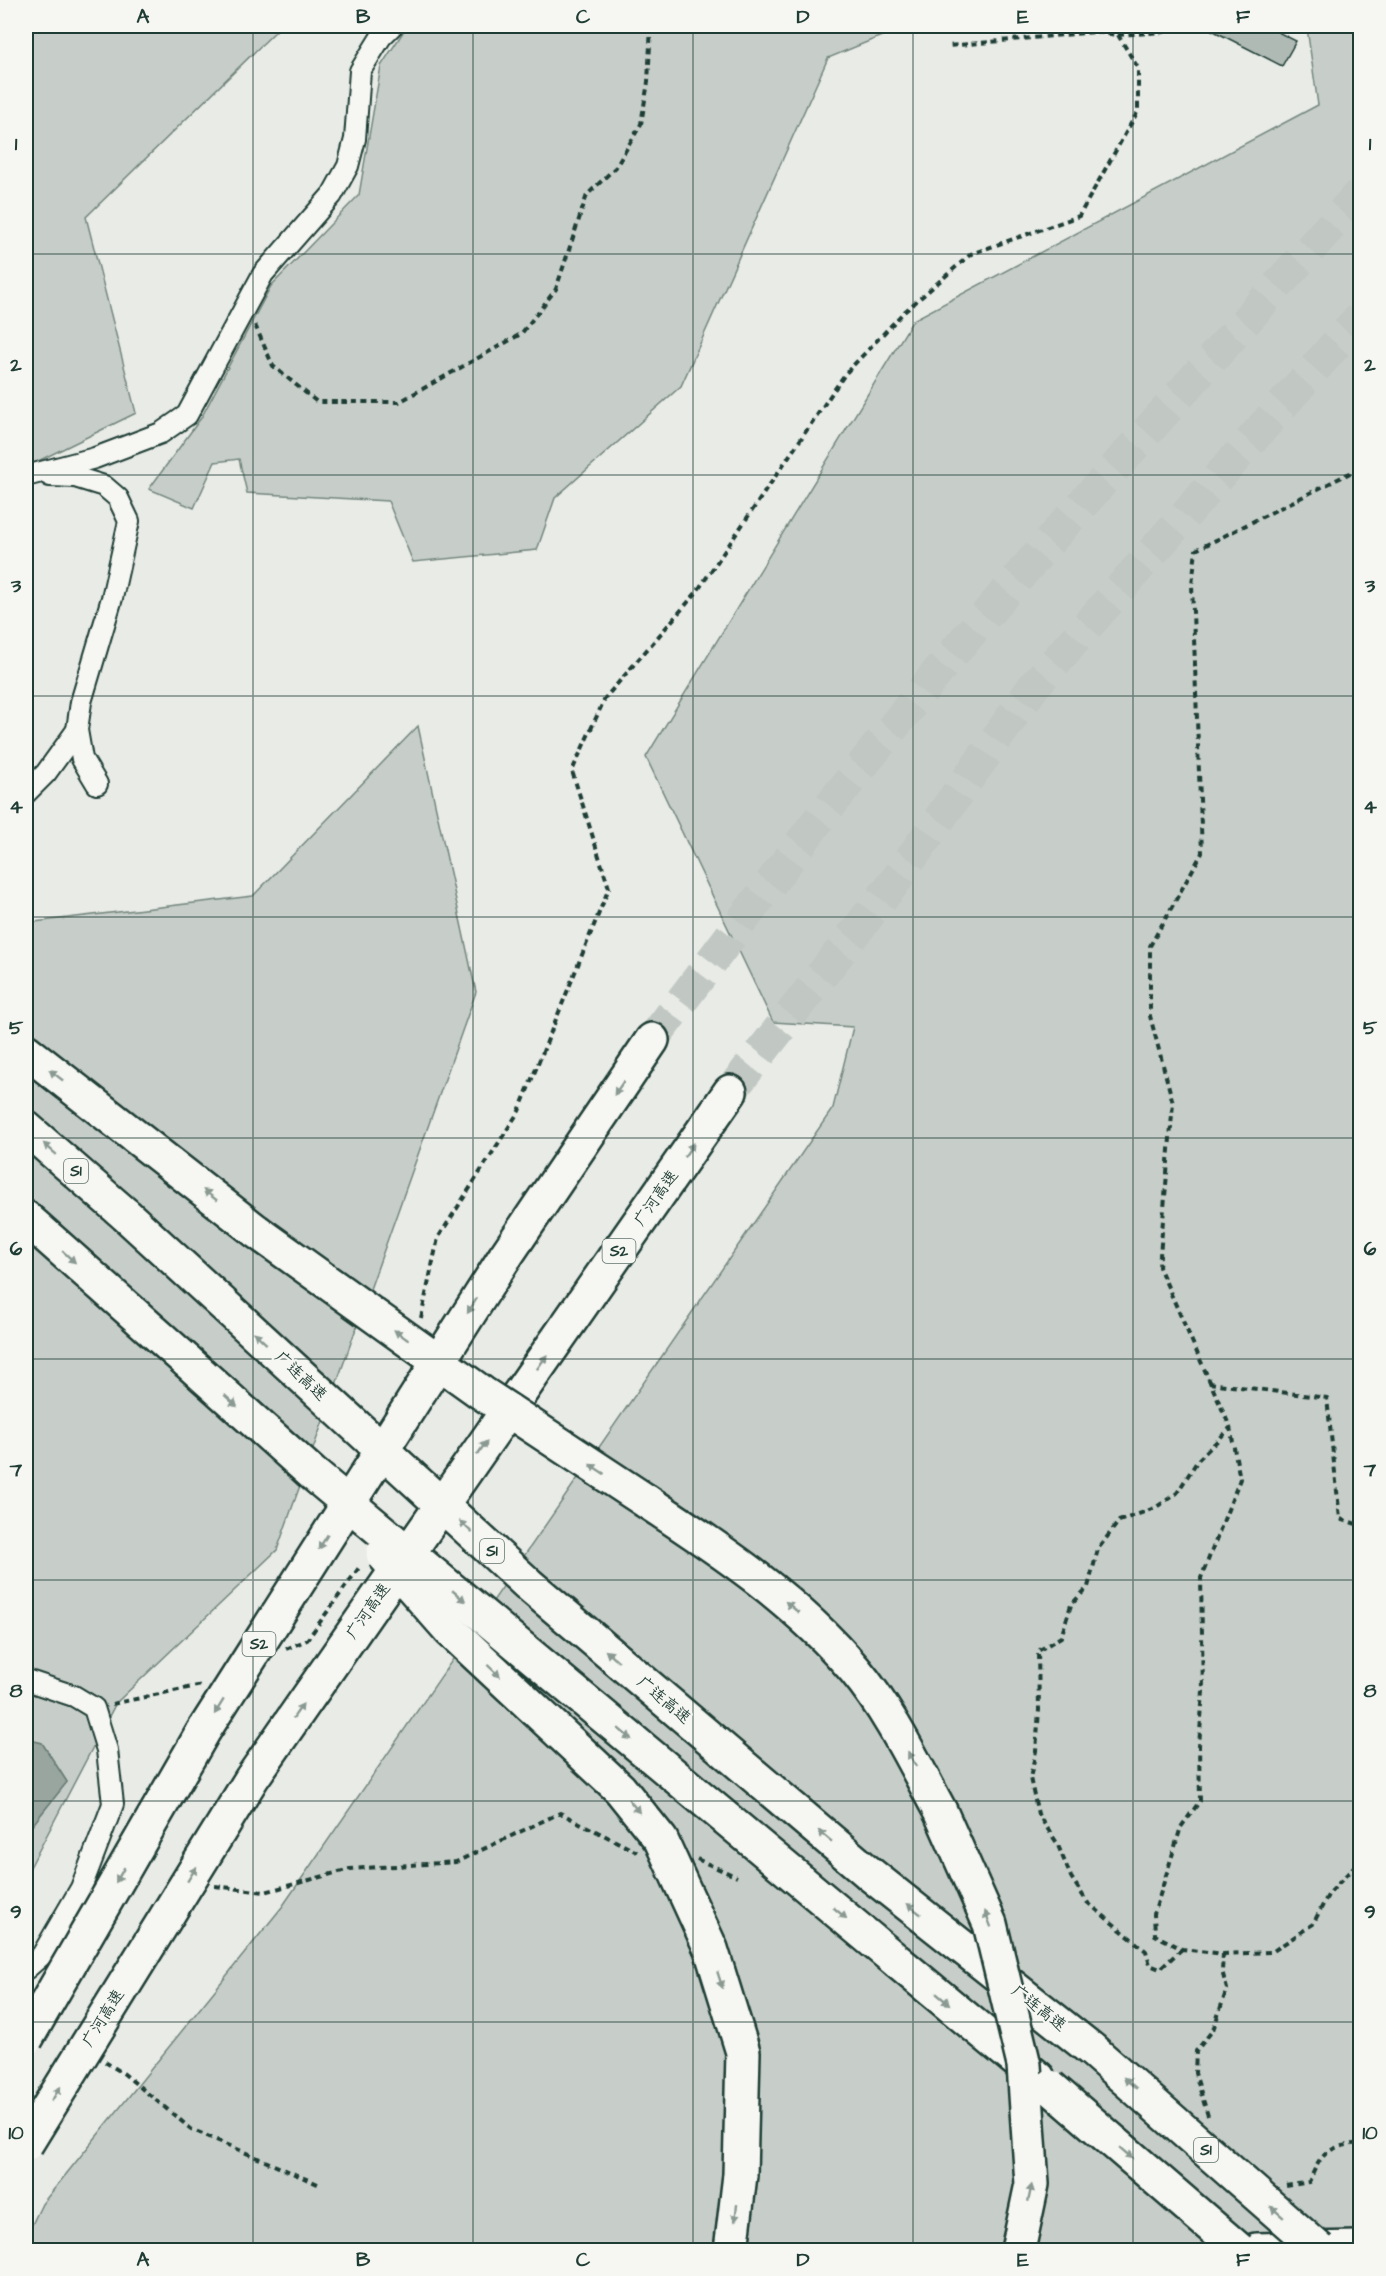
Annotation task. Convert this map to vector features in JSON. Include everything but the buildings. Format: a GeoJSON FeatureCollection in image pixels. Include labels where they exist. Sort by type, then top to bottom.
{"type":"FeatureCollection","features":[{"type":"Feature","properties":{"kind":"highway","name":"S2"},"geometry":{"type":"LineString","coordinates":[[26,2039],[203,1732],[505,1257],[652,1040]]}},
{"type":"Feature","properties":{"kind":"highway"},"geometry":{"type":"LineString","coordinates":[[26,1051],[256,1231],[482,1393],[721,1550],[798,1612],[855,1671],[896,1729],[940,1810],[990,1924],[1024,2065],[1032,2184],[1018,2250]]}},
{"type":"Feature","properties":{"kind":"highway","name":"广河高速"},"geometry":{"type":"LineString","coordinates":[[26,2144],[252,1778],[730,1092]]}},
{"type":"Feature","properties":{"kind":"highway","name":"广连高速"},"geometry":{"type":"LineString","coordinates":[[26,1128],[126,1215],[528,1584],[870,1874],[1092,2049],[1320,2250]]}},
{"type":"Feature","properties":{"kind":"highway"},"geometry":{"type":"LineString","coordinates":[[26,1218],[312,1473],[1050,2087],[1239,2250]]}},
{"type":"Feature","properties":{"kind":"highway"},"geometry":{"type":"LineString","coordinates":[[312,1473],[450,1630],[620,1789],[661,1840],[711,1949],[743,2052],[740,2175],[731,2250]]}},
{"type":"Feature","properties":{"kind":"highway"},"geometry":{"type":"LineString","coordinates":[[1256,2250],[1360,2248]]}},
{"type":"Feature","properties":{"kind":"street"},"geometry":{"type":"LineString","coordinates":[[29,476],[95,458],[150,437],[188,415],[263,274],[332,195],[348,166],[355,139],[360,71],[381,37],[392,26]]}},
{"type":"Feature","properties":{"kind":"street"},"geometry":{"type":"LineString","coordinates":[[29,476],[75,477],[104,486],[118,498],[129,520],[112,598],[81,702],[77,730],[82,759],[97,784]]}},
{"type":"Feature","properties":{"kind":"street"},"geometry":{"type":"LineString","coordinates":[[26,793],[46,773],[77,730]]}},
{"type":"Feature","properties":{"kind":"street"},"geometry":{"type":"LineString","coordinates":[[26,1680],[74,1696],[94,1708],[107,1750],[113,1804],[81,1888],[42,1954],[26,1969]]}},
{"type":"Feature","properties":{"kind":"path"},"geometry":{"type":"LineString","coordinates":[[247,306],[273,366],[317,402],[399,402],[521,334],[556,289],[587,195],[616,167],[640,124],[648,82],[651,26]]}},
{"type":"Feature","properties":{"kind":"path"},"geometry":{"type":"LineString","coordinates":[[949,46],[1094,32],[1118,35],[1164,32],[1171,26]]}},
{"type":"Feature","properties":{"kind":"path"},"geometry":{"type":"LineString","coordinates":[[421,1328],[438,1238],[519,1111],[609,888],[572,771],[605,698],[696,593],[845,374],[903,313],[971,254],[1078,216],[1138,111],[1138,68],[1118,35]]}},
{"type":"Feature","properties":{"kind":"path"},"geometry":{"type":"LineString","coordinates":[[1360,468],[1196,550],[1192,585],[1202,853],[1150,946],[1150,1016],[1173,1103],[1159,1267],[1208,1383],[1230,1427],[1240,1479],[1201,1578],[1203,1691],[1199,1746],[1200,1801],[1181,1827],[1154,1914],[1155,1935],[1182,1949],[1223,1954],[1272,1952],[1313,1924],[1328,1895],[1360,1860]]}},
{"type":"Feature","properties":{"kind":"path"},"geometry":{"type":"LineString","coordinates":[[1208,1383],[1328,1398],[1340,1519],[1360,1525]]}},
{"type":"Feature","properties":{"kind":"path"},"geometry":{"type":"LineString","coordinates":[[1182,1949],[1160,1969],[1150,1965],[1146,1951],[1087,1902],[1071,1877],[1057,1843],[1038,1814],[1030,1778],[1036,1751],[1039,1710],[1038,1651],[1061,1637],[1071,1605],[1088,1587],[1098,1549],[1119,1521],[1155,1508],[1177,1493],[1198,1460],[1230,1427]]}},
{"type":"Feature","properties":{"kind":"path"},"geometry":{"type":"LineString","coordinates":[[275,1654],[307,1640],[362,1564]]}},
{"type":"Feature","properties":{"kind":"path"},"geometry":{"type":"LineString","coordinates":[[94,1708],[212,1681]]}},
{"type":"Feature","properties":{"kind":"path"},"geometry":{"type":"LineString","coordinates":[[205,1881],[214,1886],[265,1892],[350,1869],[456,1862],[560,1813],[634,1851],[646,1852]]}},
{"type":"Feature","properties":{"kind":"path"},"geometry":{"type":"LineString","coordinates":[[691,1856],[737,1877]]}},
{"type":"Feature","properties":{"kind":"path"},"geometry":{"type":"LineString","coordinates":[[1210,2118],[1195,2073],[1196,2051],[1213,2030],[1227,1989],[1222,1971],[1223,1954]]}},
{"type":"Feature","properties":{"kind":"path"},"geometry":{"type":"LineString","coordinates":[[104,2061],[123,2073],[191,2128],[320,2185]]}},
{"type":"Feature","properties":{"kind":"path"},"geometry":{"type":"LineString","coordinates":[[1282,2187],[1309,2182],[1319,2158],[1336,2146],[1360,2143]]}},
{"type":"Feature","properties":{"kind":"shaded area"},"geometry":{"type":"Polygon","coordinates":[[[26,26],[281,26],[86,217],[136,413],[26,467],[26,26]]]}},
{"type":"Feature","properties":{"kind":"shaded area"},"geometry":{"type":"Polygon","coordinates":[[[407,26],[906,26],[828,58],[681,386],[555,498],[537,550],[413,562],[388,501],[247,493],[239,459],[215,462],[194,508],[149,489],[201,418],[271,286],[359,195],[381,66],[407,26]]]}},
{"type":"Feature","properties":{"kind":"shaded area"},"geometry":{"type":"Polygon","coordinates":[[[1302,26],[1360,26],[1360,2250],[26,2250],[26,2237],[42,2204],[282,1907],[833,1108],[853,1027],[773,1022],[646,757],[913,320],[1318,105],[1307,28],[1302,26]]]}},
{"type":"Feature","properties":{"kind":"shaded area"},"geometry":{"type":"Polygon","coordinates":[[[418,726],[476,992],[277,1550],[116,1703],[26,1875],[26,1833],[67,1782],[42,1743],[26,1739],[26,923],[253,896],[418,726]]]}},
{"type":"Feature","properties":{"kind":"shaded area"},"geometry":{"type":"Polygon","coordinates":[[[26,1739],[42,1743],[67,1782],[26,1833],[26,1739]]]}},
{"type":"Feature","properties":{"kind":"tunnel"},"geometry":{"type":"LineString","coordinates":[[652,1040],[819,819],[944,664],[1053,537],[1360,193]]}},
{"type":"Feature","properties":{"kind":"tunnel"},"geometry":{"type":"LineString","coordinates":[[730,1092],[893,884],[1034,686],[1360,317]]}}]}
